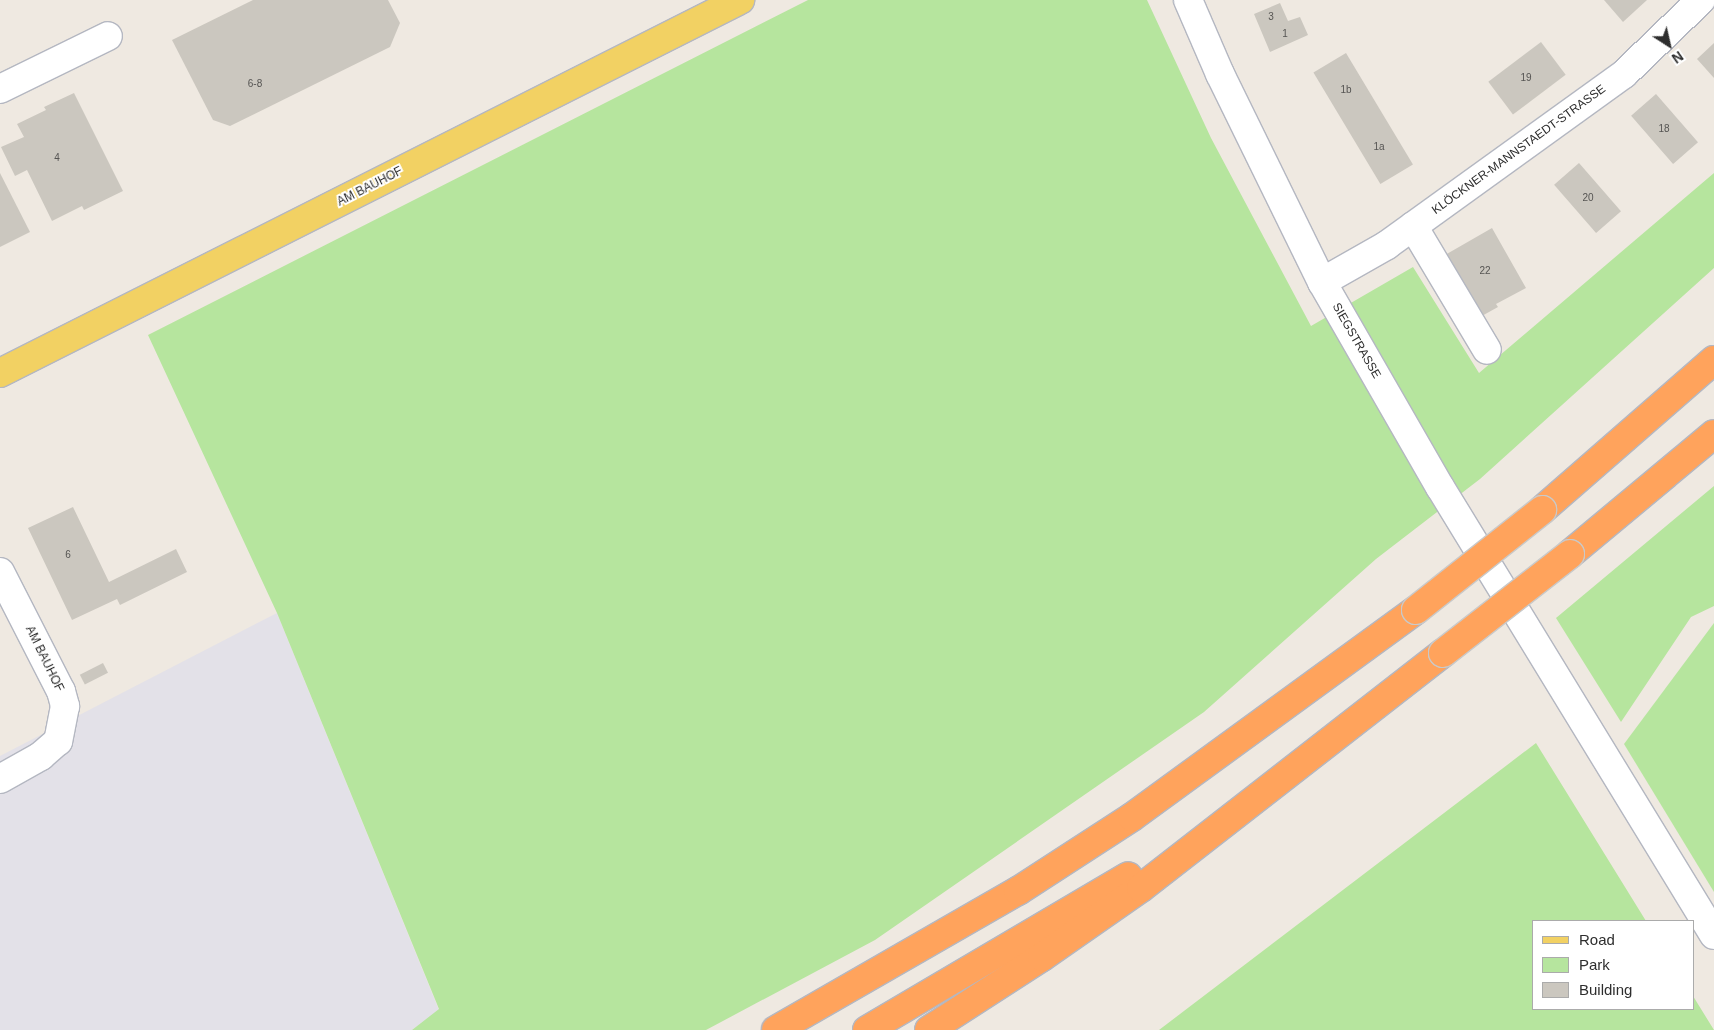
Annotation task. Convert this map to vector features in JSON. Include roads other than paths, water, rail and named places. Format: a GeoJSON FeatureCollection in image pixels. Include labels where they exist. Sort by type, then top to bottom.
{"type":"FeatureCollection","features":[{"type":"Feature","properties":{"kind":"highway"},"geometry":{"type":"LineString","coordinates":[[776,1030],[1018,890],[1132,817],[1416,610],[1542,510],[1714,360]]}},
{"type":"Feature","properties":{"kind":"highway"},"geometry":{"type":"LineString","coordinates":[[929,1030],[1042,957],[1141,888],[1570,554],[1714,434]]}},
{"type":"Feature","properties":{"kind":"highway"},"geometry":{"type":"LineString","coordinates":[[866,1030],[1044,927],[1162,855],[1296,766]]}},
{"type":"Feature","properties":{"kind":"main road","name":"AM BAUHOF"},"geometry":{"type":"LineString","coordinates":[[0,373],[740,0]]}},
{"type":"Feature","properties":{"kind":"street","name":"SIEGSTRASSE"},"geometry":{"type":"LineString","coordinates":[[1188,0],[1220,74],[1322,282],[1440,487],[1714,935]]}},
{"type":"Feature","properties":{"kind":"street","name":"KLÖCKNER-MANNSTAEDT-STRASSE"},"geometry":{"type":"LineString","coordinates":[[1322,282],[1386,245],[1624,74],[1701,0]]}},
{"type":"Feature","properties":{"kind":"street"},"geometry":{"type":"LineString","coordinates":[[0,89],[108,36]]}},
{"type":"Feature","properties":{"kind":"street"},"geometry":{"type":"LineString","coordinates":[[1413,226],[1487,350]]}},
{"type":"Feature","properties":{"kind":"street","name":"AM BAUHOF"},"geometry":{"type":"LineString","coordinates":[[0,572],[61,691],[65,706],[58,740],[41,756],[0,779]]}}]}
